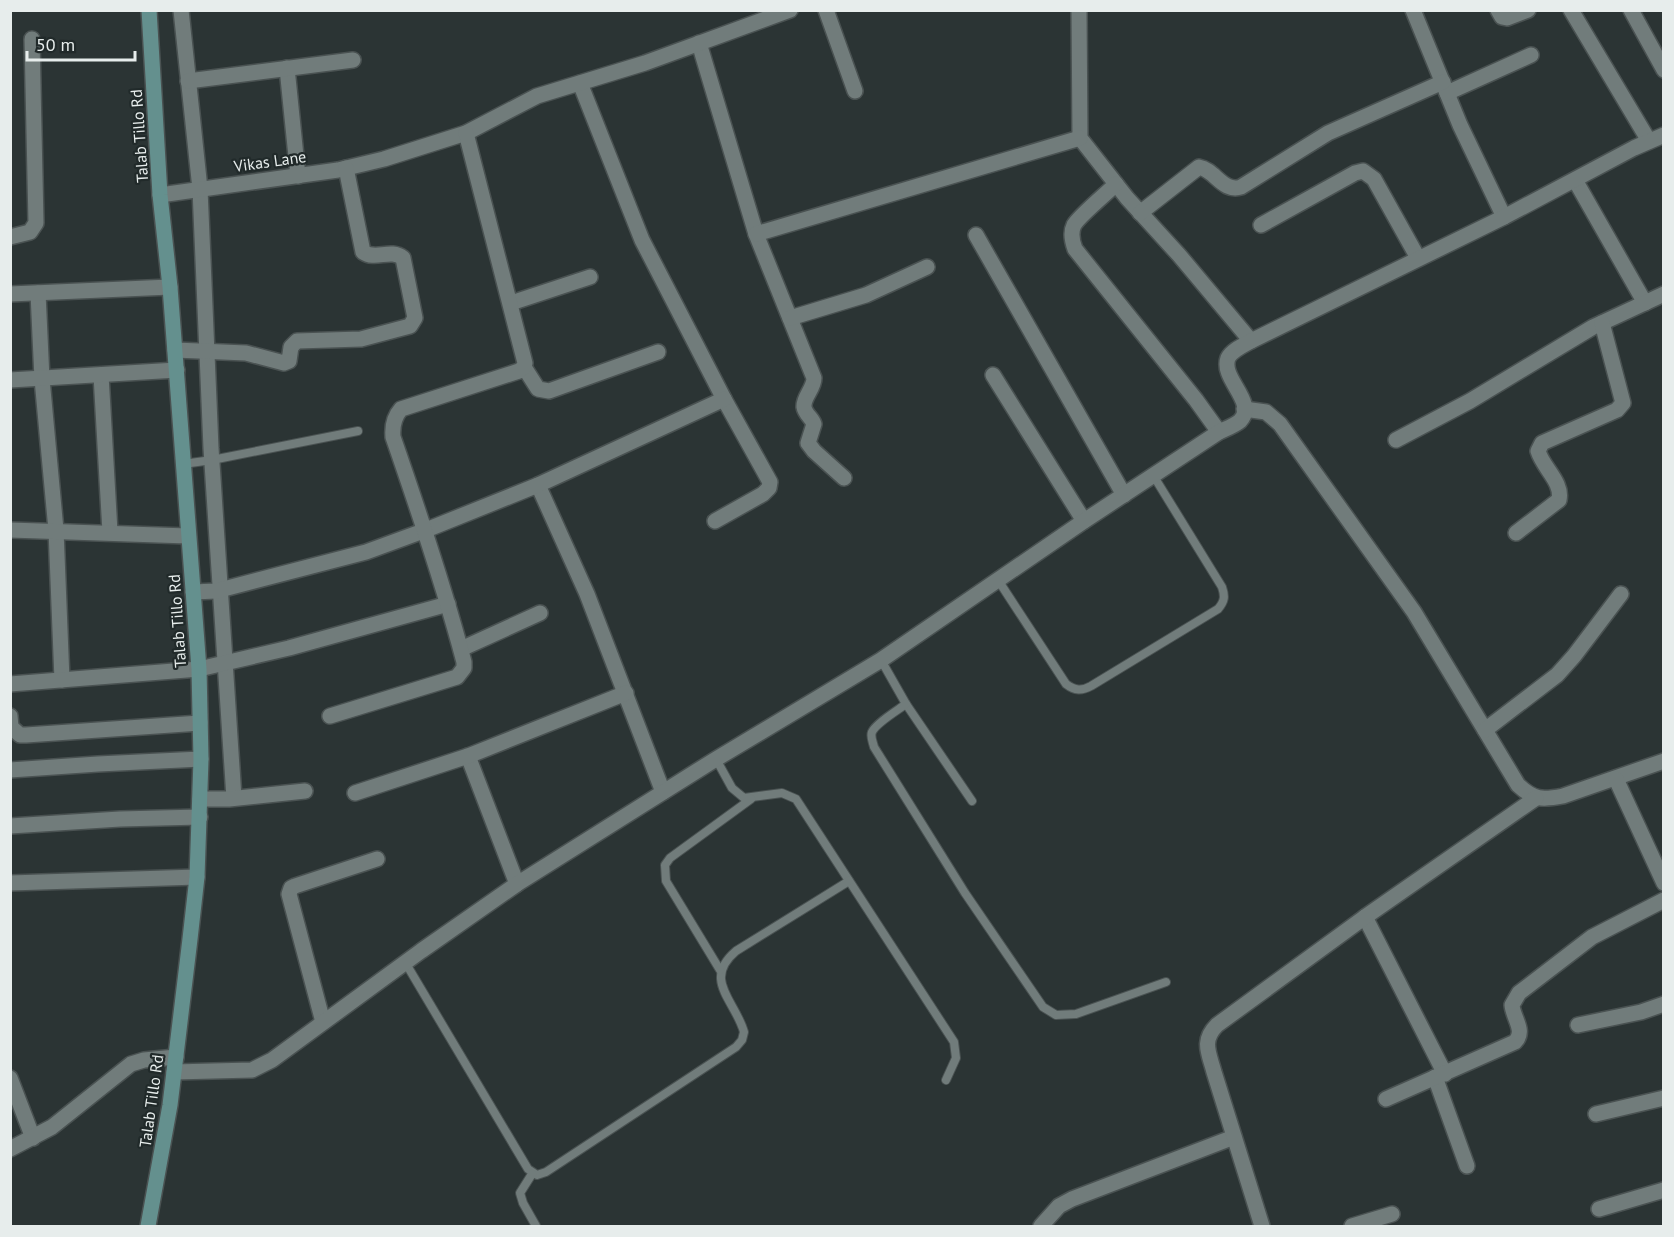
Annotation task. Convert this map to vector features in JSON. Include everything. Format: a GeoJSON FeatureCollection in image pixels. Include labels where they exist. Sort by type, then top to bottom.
{"type":"FeatureCollection","features":[{"type":"Feature","properties":{"kind":"main road","name":"Talab Tillo Rd"},"geometry":{"type":"LineString","coordinates":[[148,1227],[170,1105],[196,877],[200,817],[220,799],[201,759],[200,723],[213,667],[209,591],[188,536],[200,462],[177,370],[193,350],[170,287],[180,192],[149,10]]}},
{"type":"Feature","properties":{"kind":"street"},"geometry":{"type":"LineString","coordinates":[[181,10],[188,81],[180,192],[209,591],[220,799],[305,791]]}},
{"type":"Feature","properties":{"kind":"street","name":"Vikas Lane"},"geometry":{"type":"LineString","coordinates":[[180,192],[298,176],[384,159],[466,133],[528,100],[645,63],[790,10]]}},
{"type":"Feature","properties":{"kind":"street"},"geometry":{"type":"LineString","coordinates":[[826,10],[855,91]]}},
{"type":"Feature","properties":{"kind":"street"},"geometry":{"type":"LineString","coordinates":[[1079,10],[1080,138],[1140,213],[1179,255],[1251,341]]}},
{"type":"Feature","properties":{"kind":"street"},"geometry":{"type":"LineString","coordinates":[[1413,10],[1460,125],[1504,218]]}},
{"type":"Feature","properties":{"kind":"street"},"geometry":{"type":"LineString","coordinates":[[1497,10],[1502,17],[1507,18],[1528,10]]}},
{"type":"Feature","properties":{"kind":"street"},"geometry":{"type":"LineString","coordinates":[[10,1149],[64,1118],[120,1071],[144,1059],[175,1065],[252,1070],[272,1060],[405,962],[517,884],[716,759],[881,660],[1084,521],[1218,432],[1240,420],[1244,415],[1242,399],[1227,367],[1228,358],[1232,352],[1418,258],[1504,218],[1656,138],[1571,10]]}},
{"type":"Feature","properties":{"kind":"street"},"geometry":{"type":"LineString","coordinates":[[1631,10],[1664,70]]}},
{"type":"Feature","properties":{"kind":"street"},"geometry":{"type":"LineString","coordinates":[[10,237],[30,232],[36,223],[32,39]]}},
{"type":"Feature","properties":{"kind":"street"},"geometry":{"type":"LineString","coordinates":[[699,43],[756,234],[814,378],[813,386],[804,405],[804,409],[814,424],[808,442],[814,451],[844,478]]}},
{"type":"Feature","properties":{"kind":"street"},"geometry":{"type":"LineString","coordinates":[[1140,213],[1199,167],[1208,170],[1226,186],[1236,189],[1328,133],[1531,55]]}},
{"type":"Feature","properties":{"kind":"street"},"geometry":{"type":"LineString","coordinates":[[188,81],[353,60]]}},
{"type":"Feature","properties":{"kind":"street"},"geometry":{"type":"LineString","coordinates":[[287,68],[298,176]]}},
{"type":"Feature","properties":{"kind":"street"},"geometry":{"type":"LineString","coordinates":[[580,83],[642,240],[724,399],[770,482],[769,488],[763,494],[715,520]]}},
{"type":"Feature","properties":{"kind":"street"},"geometry":{"type":"LineString","coordinates":[[466,133],[525,358],[524,367],[538,389],[549,391],[658,352]]}},
{"type":"Feature","properties":{"kind":"street"},"geometry":{"type":"LineString","coordinates":[[756,234],[1080,138]]}},
{"type":"Feature","properties":{"kind":"street"},"geometry":{"type":"LineString","coordinates":[[193,350],[246,352],[284,363],[289,361],[291,347],[297,341],[361,339],[410,326],[413,323],[415,318],[403,258],[399,255],[374,256],[363,252],[346,168]]}},
{"type":"Feature","properties":{"kind":"street"},"geometry":{"type":"LineString","coordinates":[[1261,225],[1355,173],[1363,171],[1374,179],[1418,258]]}},
{"type":"Feature","properties":{"kind":"street"},"geometry":{"type":"LineString","coordinates":[[1396,440],[1477,397],[1602,323],[1657,301],[1575,180]]}},
{"type":"Feature","properties":{"kind":"street"},"geometry":{"type":"LineString","coordinates":[[1116,184],[1074,225],[1071,235],[1072,242],[1075,249],[1196,400],[1218,432]]}},
{"type":"Feature","properties":{"kind":"street"},"geometry":{"type":"LineString","coordinates":[[976,235],[1124,495]]}},
{"type":"Feature","properties":{"kind":"street"},"geometry":{"type":"LineString","coordinates":[[790,318],[866,295],[927,267]]}},
{"type":"Feature","properties":{"kind":"street"},"geometry":{"type":"LineString","coordinates":[[511,303],[590,278]]}},
{"type":"Feature","properties":{"kind":"street"},"geometry":{"type":"LineString","coordinates":[[10,294],[170,287]]}},
{"type":"Feature","properties":{"kind":"street"},"geometry":{"type":"LineString","coordinates":[[38,293],[42,379],[56,530],[62,680]]}},
{"type":"Feature","properties":{"kind":"street"},"geometry":{"type":"LineString","coordinates":[[1516,533],[1559,500],[1560,490],[1540,458],[1538,451],[1542,443],[1617,410],[1623,404],[1602,323]]}},
{"type":"Feature","properties":{"kind":"street"},"geometry":{"type":"LineString","coordinates":[[330,716],[457,677],[464,668],[426,530],[392,429],[396,415],[408,405],[524,367]]}},
{"type":"Feature","properties":{"kind":"street"},"geometry":{"type":"LineString","coordinates":[[10,380],[177,370]]}},
{"type":"Feature","properties":{"kind":"street"},"geometry":{"type":"LineString","coordinates":[[101,375],[110,532]]}},
{"type":"Feature","properties":{"kind":"street"},"geometry":{"type":"LineString","coordinates":[[993,375],[1084,521]]}},
{"type":"Feature","properties":{"kind":"street"},"geometry":{"type":"LineString","coordinates":[[209,591],[366,552],[426,530],[538,485],[724,399]]}},
{"type":"Feature","properties":{"kind":"street"},"geometry":{"type":"LineString","coordinates":[[1244,409],[1266,412],[1280,424],[1414,612],[1518,785],[1528,794],[1536,798],[1547,799],[1563,796],[1664,761]]}},
{"type":"Feature","properties":{"kind":"street"},"geometry":{"type":"LineString","coordinates":[[538,485],[587,594],[663,792]]}},
{"type":"Feature","properties":{"kind":"street"},"geometry":{"type":"LineString","coordinates":[[10,530],[188,536]]}},
{"type":"Feature","properties":{"kind":"street"},"geometry":{"type":"LineString","coordinates":[[1485,730],[1557,675],[1622,594]]}},
{"type":"Feature","properties":{"kind":"street"},"geometry":{"type":"LineString","coordinates":[[10,684],[213,667],[448,604]]}},
{"type":"Feature","properties":{"kind":"street"},"geometry":{"type":"LineString","coordinates":[[460,649],[540,613]]}},
{"type":"Feature","properties":{"kind":"street"},"geometry":{"type":"LineString","coordinates":[[355,793],[468,756],[626,693]]}},
{"type":"Feature","properties":{"kind":"street"},"geometry":{"type":"LineString","coordinates":[[10,716],[12,727],[20,735],[200,723]]}},
{"type":"Feature","properties":{"kind":"street"},"geometry":{"type":"LineString","coordinates":[[468,756],[517,884]]}},
{"type":"Feature","properties":{"kind":"street"},"geometry":{"type":"LineString","coordinates":[[10,770],[201,759]]}},
{"type":"Feature","properties":{"kind":"street"},"geometry":{"type":"LineString","coordinates":[[1616,778],[1664,883]]}},
{"type":"Feature","properties":{"kind":"street"},"geometry":{"type":"LineString","coordinates":[[1262,1227],[1207,1047],[1210,1032],[1217,1024],[1365,917],[1536,798]]}},
{"type":"Feature","properties":{"kind":"street"},"geometry":{"type":"LineString","coordinates":[[10,826],[200,817]]}},
{"type":"Feature","properties":{"kind":"street"},"geometry":{"type":"LineString","coordinates":[[323,1022],[289,894],[291,888],[377,859]]}},
{"type":"Feature","properties":{"kind":"street"},"geometry":{"type":"LineString","coordinates":[[10,883],[196,877]]}},
{"type":"Feature","properties":{"kind":"street"},"geometry":{"type":"LineString","coordinates":[[1386,1099],[1515,1042],[1520,1038],[1521,1032],[1512,1005],[1519,993],[1592,937],[1664,900]]}},
{"type":"Feature","properties":{"kind":"street"},"geometry":{"type":"LineString","coordinates":[[1365,917],[1440,1075],[1467,1167]]}},
{"type":"Feature","properties":{"kind":"street"},"geometry":{"type":"LineString","coordinates":[[1578,1025],[1641,1012],[1664,1004]]}},
{"type":"Feature","properties":{"kind":"street"},"geometry":{"type":"LineString","coordinates":[[10,1078],[33,1137]]}},
{"type":"Feature","properties":{"kind":"street"},"geometry":{"type":"LineString","coordinates":[[1596,1114],[1664,1098]]}},
{"type":"Feature","properties":{"kind":"street"},"geometry":{"type":"LineString","coordinates":[[1041,1227],[1059,1206],[1072,1199],[1234,1137]]}},
{"type":"Feature","properties":{"kind":"street"},"geometry":{"type":"LineString","coordinates":[[1599,1209],[1664,1190]]}},
{"type":"Feature","properties":{"kind":"street"},"geometry":{"type":"LineString","coordinates":[[1352,1227],[1392,1214]]}},
{"type":"Feature","properties":{"kind":"lane"},"geometry":{"type":"LineString","coordinates":[[200,462],[358,431]]}},
{"type":"Feature","properties":{"kind":"lane"},"geometry":{"type":"LineString","coordinates":[[999,580],[1066,684],[1077,690],[1085,690],[1092,686],[1218,609],[1223,603],[1222,588],[1154,475]]}},
{"type":"Feature","properties":{"kind":"lane"},"geometry":{"type":"LineString","coordinates":[[881,660],[906,704],[972,801]]}},
{"type":"Feature","properties":{"kind":"lane"},"geometry":{"type":"LineString","coordinates":[[906,704],[872,732],[871,739],[874,747],[964,893],[1043,1007],[1056,1015],[1076,1014],[1166,982]]}},
{"type":"Feature","properties":{"kind":"lane"},"geometry":{"type":"LineString","coordinates":[[716,759],[732,788],[744,798],[752,799],[782,793],[796,800],[954,1042],[956,1058],[946,1080]]}},
{"type":"Feature","properties":{"kind":"lane"},"geometry":{"type":"LineString","coordinates":[[405,962],[528,1169],[532,1174],[537,1175],[546,1172],[736,1047],[742,1040],[744,1032],[723,987],[720,970],[666,881],[665,865],[670,858],[752,799]]}},
{"type":"Feature","properties":{"kind":"lane"},"geometry":{"type":"LineString","coordinates":[[720,970],[724,962],[736,951],[849,881]]}},
{"type":"Feature","properties":{"kind":"lane"},"geometry":{"type":"LineString","coordinates":[[532,1174],[520,1193],[536,1227]]}}]}
